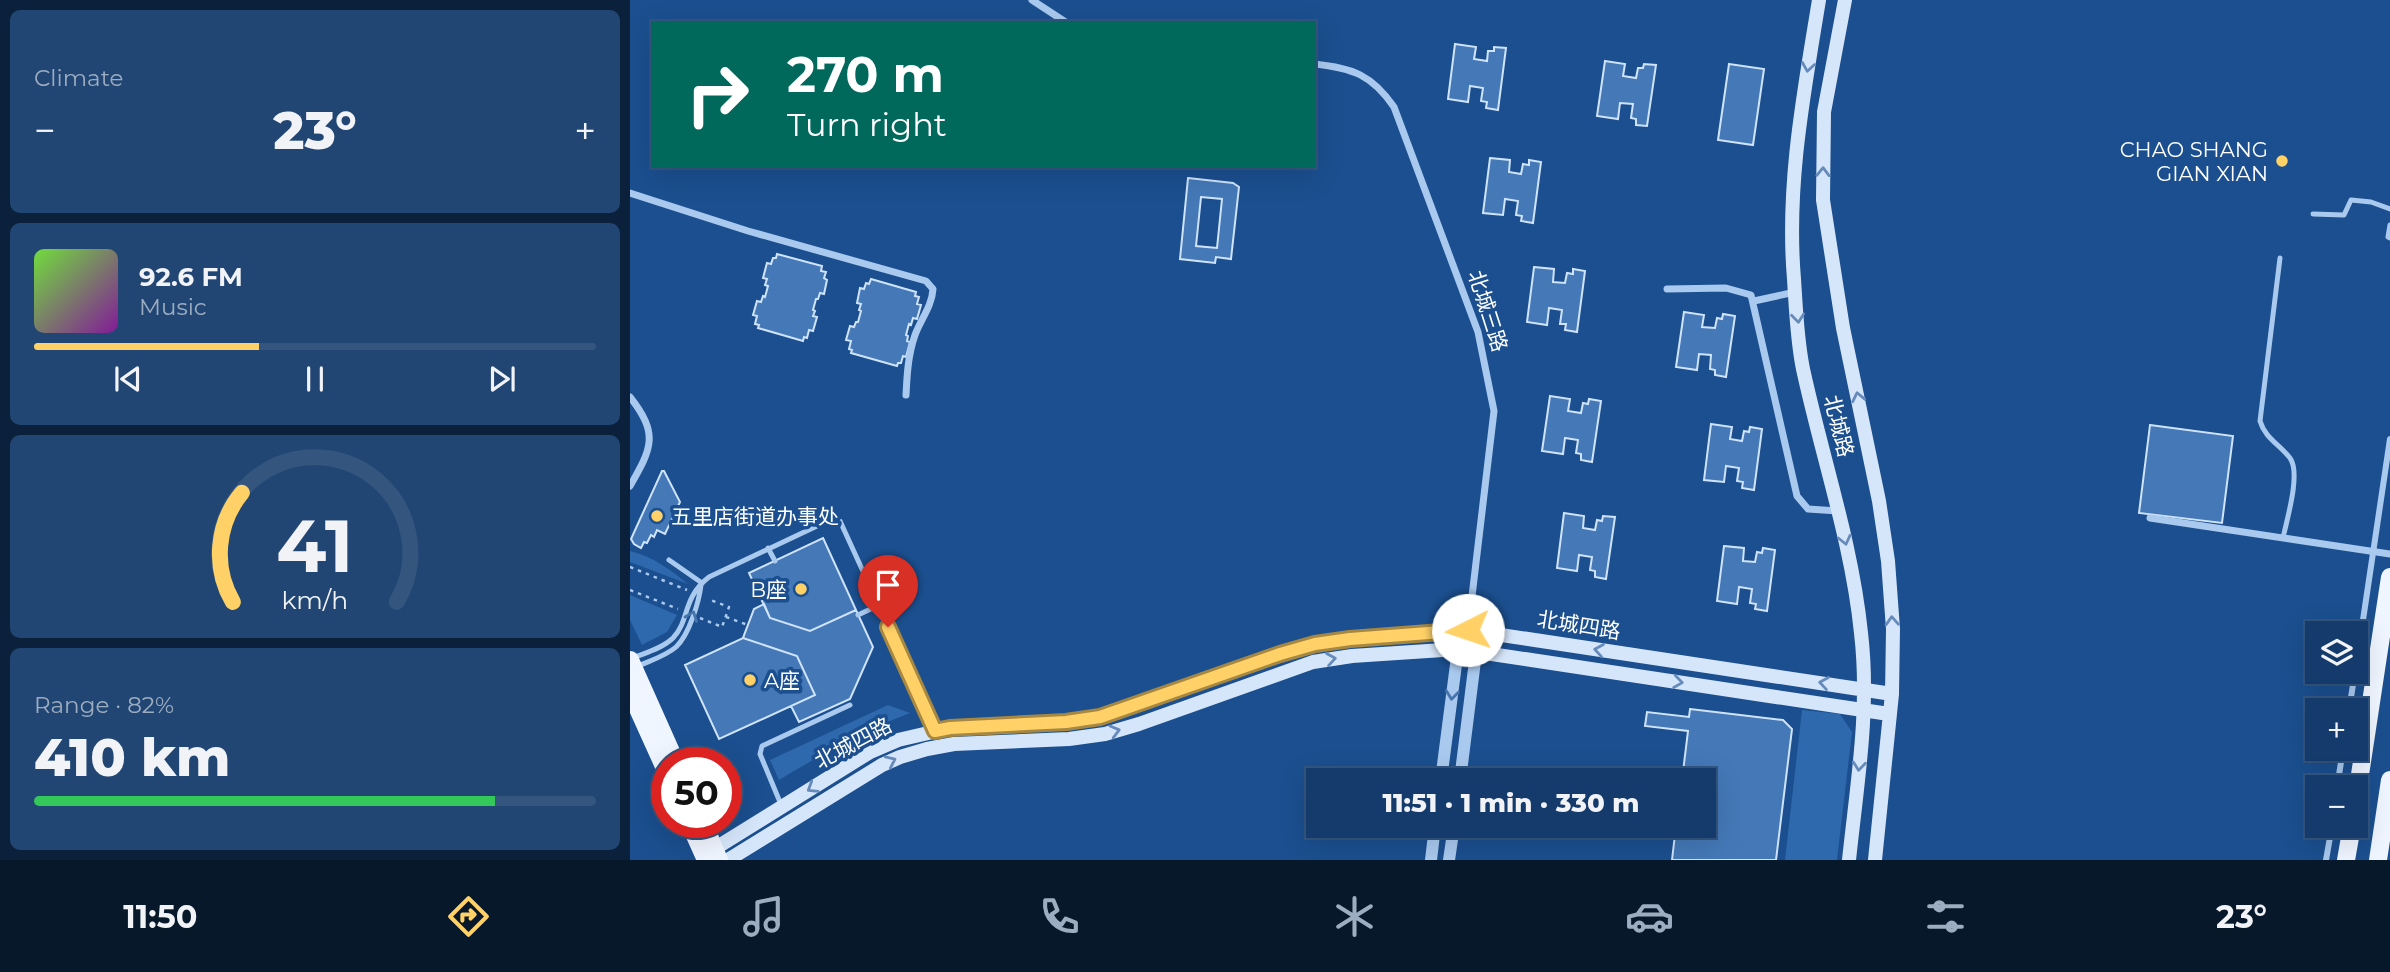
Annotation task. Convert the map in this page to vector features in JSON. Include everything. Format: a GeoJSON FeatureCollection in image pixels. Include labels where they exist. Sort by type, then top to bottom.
{"type":"FeatureCollection","features":[{"type":"Feature","properties":{"kind":"main road","name":"北城路"},"geometry":{"type":"LineString","coordinates":[[1819,0],[1800,110],[1793,178],[1795,292],[1803,366],[1851,568],[1861,632],[1865,710],[1849,860]]}},
{"type":"Feature","properties":{"kind":"main road","name":"北城路"},"geometry":{"type":"LineString","coordinates":[[1845,0],[1824,112],[1823,200],[1843,328],[1879,501],[1888,561],[1893,629],[1892,694],[1875,860]]}},
{"type":"Feature","properties":{"kind":"main road"},"geometry":{"type":"LineString","coordinates":[[2360,775],[2390,577]]}},
{"type":"Feature","properties":{"kind":"main road","name":"北城四路"},"geometry":{"type":"LineString","coordinates":[[712,857],[782,807],[870,752],[898,740],[950,728],[1066,722],[1100,717],[1280,654],[1315,644],[1350,639],[1468,630],[1892,694]]}},
{"type":"Feature","properties":{"kind":"main road","name":"北城四路"},"geometry":{"type":"LineString","coordinates":[[712,857],[900,757],[942,746],[1069,739],[1105,734],[1313,662],[1352,656],[1458,649],[1889,714]]}},
{"type":"Feature","properties":{"kind":"main road"},"geometry":{"type":"LineString","coordinates":[[631,663],[669,747]]}},
{"type":"Feature","properties":{"kind":"main road"},"geometry":{"type":"LineString","coordinates":[[630,691],[655,747]]}},
{"type":"Feature","properties":{"kind":"main road"},"geometry":{"type":"LineString","coordinates":[[2378,860],[2390,780]]}},
{"type":"Feature","properties":{"kind":"main road"},"geometry":{"type":"LineString","coordinates":[[700,838],[712,857]]}},
{"type":"Feature","properties":{"kind":"main road"},"geometry":{"type":"LineString","coordinates":[[707,838],[712,857]]}},
{"type":"Feature","properties":{"kind":"main road"},"geometry":{"type":"LineString","coordinates":[[2346,860],[2350,838]]}},
{"type":"Feature","properties":{"kind":"street"},"geometry":{"type":"LineString","coordinates":[[1032,0],[1065,21]]}},
{"type":"Feature","properties":{"kind":"street","name":"北城三路"},"geometry":{"type":"LineString","coordinates":[[1316,64],[1359,74],[1380,88],[1394,107],[1478,332],[1494,411],[1468,630],[1458,649],[1443,768]]}},
{"type":"Feature","properties":{"kind":"street"},"geometry":{"type":"LineString","coordinates":[[630,194],[748,231],[926,281],[933,289],[932,301],[913,339],[906,396]]}},
{"type":"Feature","properties":{"kind":"street"},"geometry":{"type":"LineString","coordinates":[[1667,289],[1726,288],[1751,295],[1797,496],[1808,509],[1838,511]]}},
{"type":"Feature","properties":{"kind":"street"},"geometry":{"type":"LineString","coordinates":[[1754,301],[1795,292]]}},
{"type":"Feature","properties":{"kind":"street"},"geometry":{"type":"LineString","coordinates":[[630,397],[649,426],[650,440],[647,453],[630,486]]}},
{"type":"Feature","properties":{"kind":"street"},"geometry":{"type":"LineString","coordinates":[[2362,621],[2390,439]]}},
{"type":"Feature","properties":{"kind":"street"},"geometry":{"type":"LineString","coordinates":[[2150,518],[2390,554]]}},
{"type":"Feature","properties":{"kind":"street","name":"北城三路"},"geometry":{"type":"LineString","coordinates":[[1462,768],[1476,653],[1468,630]]}},
{"type":"Feature","properties":{"kind":"street"},"geometry":{"type":"LineString","coordinates":[[1431,860],[1434,838]]}},
{"type":"Feature","properties":{"kind":"street"},"geometry":{"type":"LineString","coordinates":[[1450,860],[1453,838]]}},
{"type":"Feature","properties":{"kind":"street"},"geometry":{"type":"LineString","coordinates":[[2326,860],[2330,838]]}},
{"type":"Feature","properties":{"kind":"lane"},"geometry":{"type":"LineString","coordinates":[[2314,214],[2344,215],[2351,200],[2390,209]]}},
{"type":"Feature","properties":{"kind":"lane"},"geometry":{"type":"LineString","coordinates":[[2390,225],[2390,238]]}},
{"type":"Feature","properties":{"kind":"lane"},"geometry":{"type":"LineString","coordinates":[[2280,258],[2260,421],[2263,432],[2291,460],[2295,471],[2283,538]]}},
{"type":"Feature","properties":{"kind":"lane"},"geometry":{"type":"LineString","coordinates":[[631,663],[672,650],[682,641],[702,583],[709,577],[830,519],[838,519],[942,746]]}},
{"type":"Feature","properties":{"kind":"lane"},"geometry":{"type":"LineString","coordinates":[[768,548],[775,561]]}},
{"type":"Feature","properties":{"kind":"lane"},"geometry":{"type":"LineString","coordinates":[[669,559],[702,583]]}},
{"type":"Feature","properties":{"kind":"lane"},"geometry":{"type":"LineString","coordinates":[[858,615],[879,605]]}},
{"type":"Feature","properties":{"kind":"lane"},"geometry":{"type":"LineString","coordinates":[[782,807],[760,754],[762,746],[850,705]]}},
{"type":"Feature","properties":{"kind":"path"},"geometry":{"type":"LineString","coordinates":[[630,567],[687,590]]}},
{"type":"Feature","properties":{"kind":"path"},"geometry":{"type":"LineString","coordinates":[[630,590],[678,610]]}},
{"type":"Feature","properties":{"kind":"path"},"geometry":{"type":"LineString","coordinates":[[697,617],[722,627],[726,617],[729,607],[704,597]]}},
{"type":"Feature","properties":{"kind":"path"},"geometry":{"type":"LineString","coordinates":[[726,617],[748,625]]}},
{"type":"Feature","properties":{"kind":"shaded area"},"geometry":{"type":"Polygon","coordinates":[[[630,551],[654,560],[688,584],[630,562],[630,551]]]}},
{"type":"Feature","properties":{"kind":"shaded area"},"geometry":{"type":"Polygon","coordinates":[[[630,595],[677,615],[667,632],[642,645],[630,620],[630,595]]]}},
{"type":"Feature","properties":{"kind":"shaded area"},"geometry":{"type":"Polygon","coordinates":[[[888,705],[910,713],[859,735],[779,780],[770,760],[888,705]]]}},
{"type":"Feature","properties":{"kind":"shaded area"},"geometry":{"type":"Polygon","coordinates":[[[1802,710],[1840,714],[1852,732],[1837,860],[1785,860],[1802,710]]]}},
{"type":"Feature","properties":{"kind":"building"},"geometry":{"type":"Polygon","coordinates":[[[1455,44],[1476,47],[1474,59],[1487,61],[1488,51],[1494,51],[1494,47],[1506,48],[1498,110],[1486,108],[1487,102],[1481,101],[1483,88],[1470,86],[1468,102],[1448,99],[1455,44]]]}},
{"type":"Feature","properties":{"kind":"building"},"geometry":{"type":"Polygon","coordinates":[[[1605,61],[1625,64],[1623,76],[1636,78],[1638,68],[1643,68],[1644,64],[1656,65],[1647,126],[1636,125],[1636,119],[1631,118],[1633,104],[1620,103],[1618,119],[1597,116],[1605,61]]]}},
{"type":"Feature","properties":{"kind":"building"},"geometry":{"type":"Polygon","coordinates":[[[1729,64],[1764,69],[1753,145],[1718,140],[1729,64]]]}},
{"type":"Feature","properties":{"kind":"building"},"geometry":{"type":"Polygon","coordinates":[[[1490,158],[1510,160],[1509,172],[1521,174],[1523,164],[1529,165],[1529,160],[1541,162],[1533,223],[1521,221],[1522,216],[1516,215],[1518,201],[1505,199],[1503,215],[1483,213],[1490,158]]]}},
{"type":"Feature","properties":{"kind":"building"},"geometry":{"type":"Polygon","coordinates":[[[1188,178],[1233,183],[1239,187],[1231,259],[1216,257],[1215,263],[1180,259],[1188,178]],[[1201,197],[1196,246],[1217,248],[1222,199],[1201,197]]]}},
{"type":"Feature","properties":{"kind":"building"},"geometry":{"type":"Polygon","coordinates":[[[777,254],[822,266],[821,271],[826,272],[824,294],[820,293],[813,310],[813,316],[817,317],[813,331],[809,330],[803,341],[758,328],[759,325],[755,324],[757,316],[753,315],[757,301],[761,302],[763,296],[765,297],[768,286],[765,285],[767,279],[763,278],[767,263],[771,264],[777,254]]]}},
{"type":"Feature","properties":{"kind":"building"},"geometry":{"type":"Polygon","coordinates":[[[1534,267],[1554,269],[1553,282],[1565,283],[1567,273],[1573,274],[1573,269],[1585,271],[1577,332],[1565,330],[1566,324],[1560,324],[1562,310],[1549,308],[1547,325],[1527,322],[1534,267]]]}},
{"type":"Feature","properties":{"kind":"building"},"geometry":{"type":"Polygon","coordinates":[[[871,279],[916,292],[915,296],[919,297],[917,304],[921,305],[917,319],[913,318],[906,335],[907,341],[910,342],[906,357],[903,356],[897,366],[851,353],[851,341],[846,340],[850,326],[854,327],[858,322],[861,311],[861,304],[857,303],[860,288],[864,289],[871,279]]]}},
{"type":"Feature","properties":{"kind":"building"},"geometry":{"type":"Polygon","coordinates":[[[1684,312],[1704,315],[1702,327],[1715,328],[1717,318],[1722,319],[1723,314],[1735,316],[1726,377],[1715,375],[1715,370],[1710,369],[1711,355],[1699,354],[1697,370],[1676,367],[1684,312]]]}},
{"type":"Feature","properties":{"kind":"building"},"geometry":{"type":"Polygon","coordinates":[[[1550,396],[1570,399],[1568,411],[1581,413],[1583,403],[1588,404],[1589,399],[1601,401],[1592,462],[1581,460],[1581,454],[1576,453],[1578,440],[1565,438],[1563,454],[1542,451],[1550,396]]]}},
{"type":"Feature","properties":{"kind":"building"},"geometry":{"type":"Polygon","coordinates":[[[1711,424],[1732,427],[1730,439],[1742,441],[1744,431],[1749,432],[1750,427],[1762,429],[1754,490],[1742,488],[1743,482],[1737,481],[1739,468],[1726,466],[1724,482],[1704,480],[1711,424]]]}},
{"type":"Feature","properties":{"kind":"building"},"geometry":{"type":"Polygon","coordinates":[[[2150,425],[2233,436],[2222,523],[2139,513],[2150,425]]]}},
{"type":"Feature","properties":{"kind":"building","name":"五里店街道办事处"},"geometry":{"type":"Polygon","coordinates":[[[662,471],[680,502],[665,534],[657,530],[654,537],[651,535],[641,548],[631,539],[662,471]]]}},
{"type":"Feature","properties":{"kind":"building"},"geometry":{"type":"Polygon","coordinates":[[[1564,513],[1584,516],[1583,528],[1595,530],[1597,520],[1602,521],[1603,516],[1615,517],[1606,579],[1595,577],[1595,571],[1590,570],[1592,557],[1579,555],[1577,571],[1557,568],[1564,513]]]}},
{"type":"Feature","properties":{"kind":"building","name":"B座"},"geometry":{"type":"Polygon","coordinates":[[[823,538],[856,610],[810,631],[770,618],[749,573],[823,538]]]}},
{"type":"Feature","properties":{"kind":"building"},"geometry":{"type":"Polygon","coordinates":[[[1724,546],[1744,548],[1743,561],[1755,562],[1757,552],[1762,553],[1763,548],[1775,550],[1767,611],[1755,609],[1756,604],[1750,603],[1752,589],[1739,587],[1737,604],[1717,601],[1724,546]]]}},
{"type":"Feature","properties":{"kind":"building"},"geometry":{"type":"Polygon","coordinates":[[[764,604],[770,618],[810,631],[856,610],[873,647],[850,699],[799,722],[791,706],[815,695],[797,656],[743,638],[754,609],[764,604]]]}},
{"type":"Feature","properties":{"kind":"building","name":"A座"},"geometry":{"type":"Polygon","coordinates":[[[743,638],[797,656],[815,695],[719,739],[685,665],[743,638]]]}},
{"type":"Feature","properties":{"kind":"building"},"geometry":{"type":"Polygon","coordinates":[[[1690,709],[1783,720],[1792,729],[1776,860],[1672,860],[1675,838],[1716,838],[1716,768],[1683,768],[1688,731],[1645,726],[1647,712],[1689,717],[1690,709]]]}},
{"type":"Feature","properties":{"kind":"place","name":"CHAO SHANG GIAN XIAN"},"geometry":{"type":"Point","coordinates":[2282,161]}},
{"type":"Feature","properties":{"kind":"place","name":"五里店街道办事处"},"geometry":{"type":"Point","coordinates":[657,516]}},
{"type":"Feature","properties":{"kind":"place","name":"B座"},"geometry":{"type":"Point","coordinates":[801,589]}},
{"type":"Feature","properties":{"kind":"place","name":"A座"},"geometry":{"type":"Point","coordinates":[750,680]}},
{"type":"Feature","properties":{"kind":"route"},"geometry":{"type":"LineString","coordinates":[[888,627],[935,731],[1066,722],[1100,717],[1315,644],[1468,630]]}}]}
